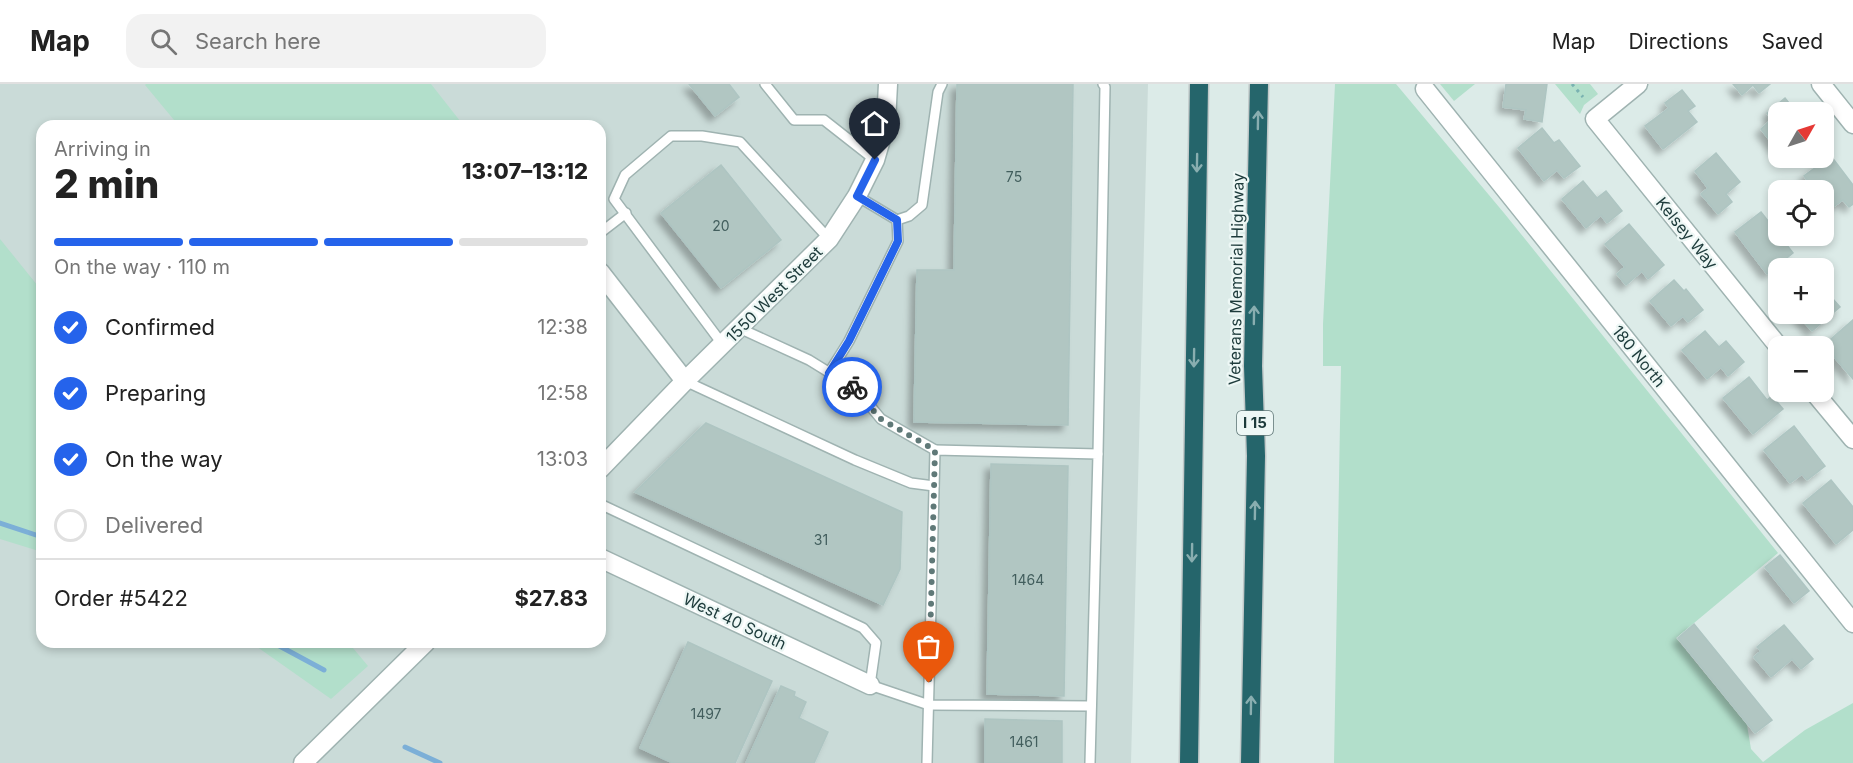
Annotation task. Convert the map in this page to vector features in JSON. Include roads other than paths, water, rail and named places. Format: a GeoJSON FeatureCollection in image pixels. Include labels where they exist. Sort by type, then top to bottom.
{"type":"FeatureCollection","features":[{"type":"Feature","properties":{"kind":"highway"},"geometry":{"type":"LineString","coordinates":[[1189,763],[1198,84]]}},
{"type":"Feature","properties":{"kind":"highway","name":"Veterans Memorial Highway"},"geometry":{"type":"LineString","coordinates":[[1250,763],[1256,456],[1253,366],[1259,84]]}},
{"type":"Feature","properties":{"kind":"street","name":"1550 West Street"},"geometry":{"type":"LineString","coordinates":[[606,463],[829,239],[857,196],[875,160],[886,122],[888,84]]}},
{"type":"Feature","properties":{"kind":"street","name":"Kelsey Way"},"geometry":{"type":"LineString","coordinates":[[1638,84],[1595,119],[1769,336]]}},
{"type":"Feature","properties":{"kind":"street"},"geometry":{"type":"LineString","coordinates":[[1821,84],[1853,123]]}},
{"type":"Feature","properties":{"kind":"street","name":"180 North"},"geometry":{"type":"LineString","coordinates":[[1425,89],[1853,623]]}},
{"type":"Feature","properties":{"kind":"street"},"geometry":{"type":"LineString","coordinates":[[606,280],[685,381]]}},
{"type":"Feature","properties":{"kind":"street"},"geometry":{"type":"LineString","coordinates":[[1822,402],[1853,439]]}},
{"type":"Feature","properties":{"kind":"street","name":"West 40 South"},"geometry":{"type":"LineString","coordinates":[[606,561],[870,685]]}},
{"type":"Feature","properties":{"kind":"street"},"geometry":{"type":"LineString","coordinates":[[303,763],[420,648]]}},
{"type":"Feature","properties":{"kind":"lane"},"geometry":{"type":"LineString","coordinates":[[765,84],[794,120],[824,120],[875,160]]}},
{"type":"Feature","properties":{"kind":"lane"},"geometry":{"type":"LineString","coordinates":[[857,196],[897,220],[909,216],[922,205],[938,92],[942,84]]}},
{"type":"Feature","properties":{"kind":"lane"},"geometry":{"type":"LineString","coordinates":[[1090,763],[1098,454],[1105,87],[1103,84]]}},
{"type":"Feature","properties":{"kind":"lane"},"geometry":{"type":"LineString","coordinates":[[723,345],[614,199],[625,175],[671,136],[702,136],[740,142],[829,239]]}},
{"type":"Feature","properties":{"kind":"lane"},"geometry":{"type":"LineString","coordinates":[[606,228],[626,213]]}},
{"type":"Feature","properties":{"kind":"lane"},"geometry":{"type":"LineString","coordinates":[[829,373],[849,341],[898,241],[897,220]]}},
{"type":"Feature","properties":{"kind":"lane"},"geometry":{"type":"LineString","coordinates":[[739,328],[809,360],[856,389],[881,419],[935,450],[1098,454]]}},
{"type":"Feature","properties":{"kind":"lane"},"geometry":{"type":"LineString","coordinates":[[685,381],[855,460],[911,483],[934,486]]}},
{"type":"Feature","properties":{"kind":"lane"},"geometry":{"type":"LineString","coordinates":[[927,763],[935,450]]}},
{"type":"Feature","properties":{"kind":"lane"},"geometry":{"type":"LineString","coordinates":[[606,507],[863,628],[876,643],[870,685],[929,705],[1091,706]]}},
{"type":"Feature","properties":{"kind":"waterway"},"geometry":{"type":"LineString","coordinates":[[0,523],[36,535]]}},
{"type":"Feature","properties":{"kind":"waterway"},"geometry":{"type":"LineString","coordinates":[[283,648],[324,670]]}},
{"type":"Feature","properties":{"kind":"waterway"},"geometry":{"type":"LineString","coordinates":[[405,747],[440,763]]}}]}
